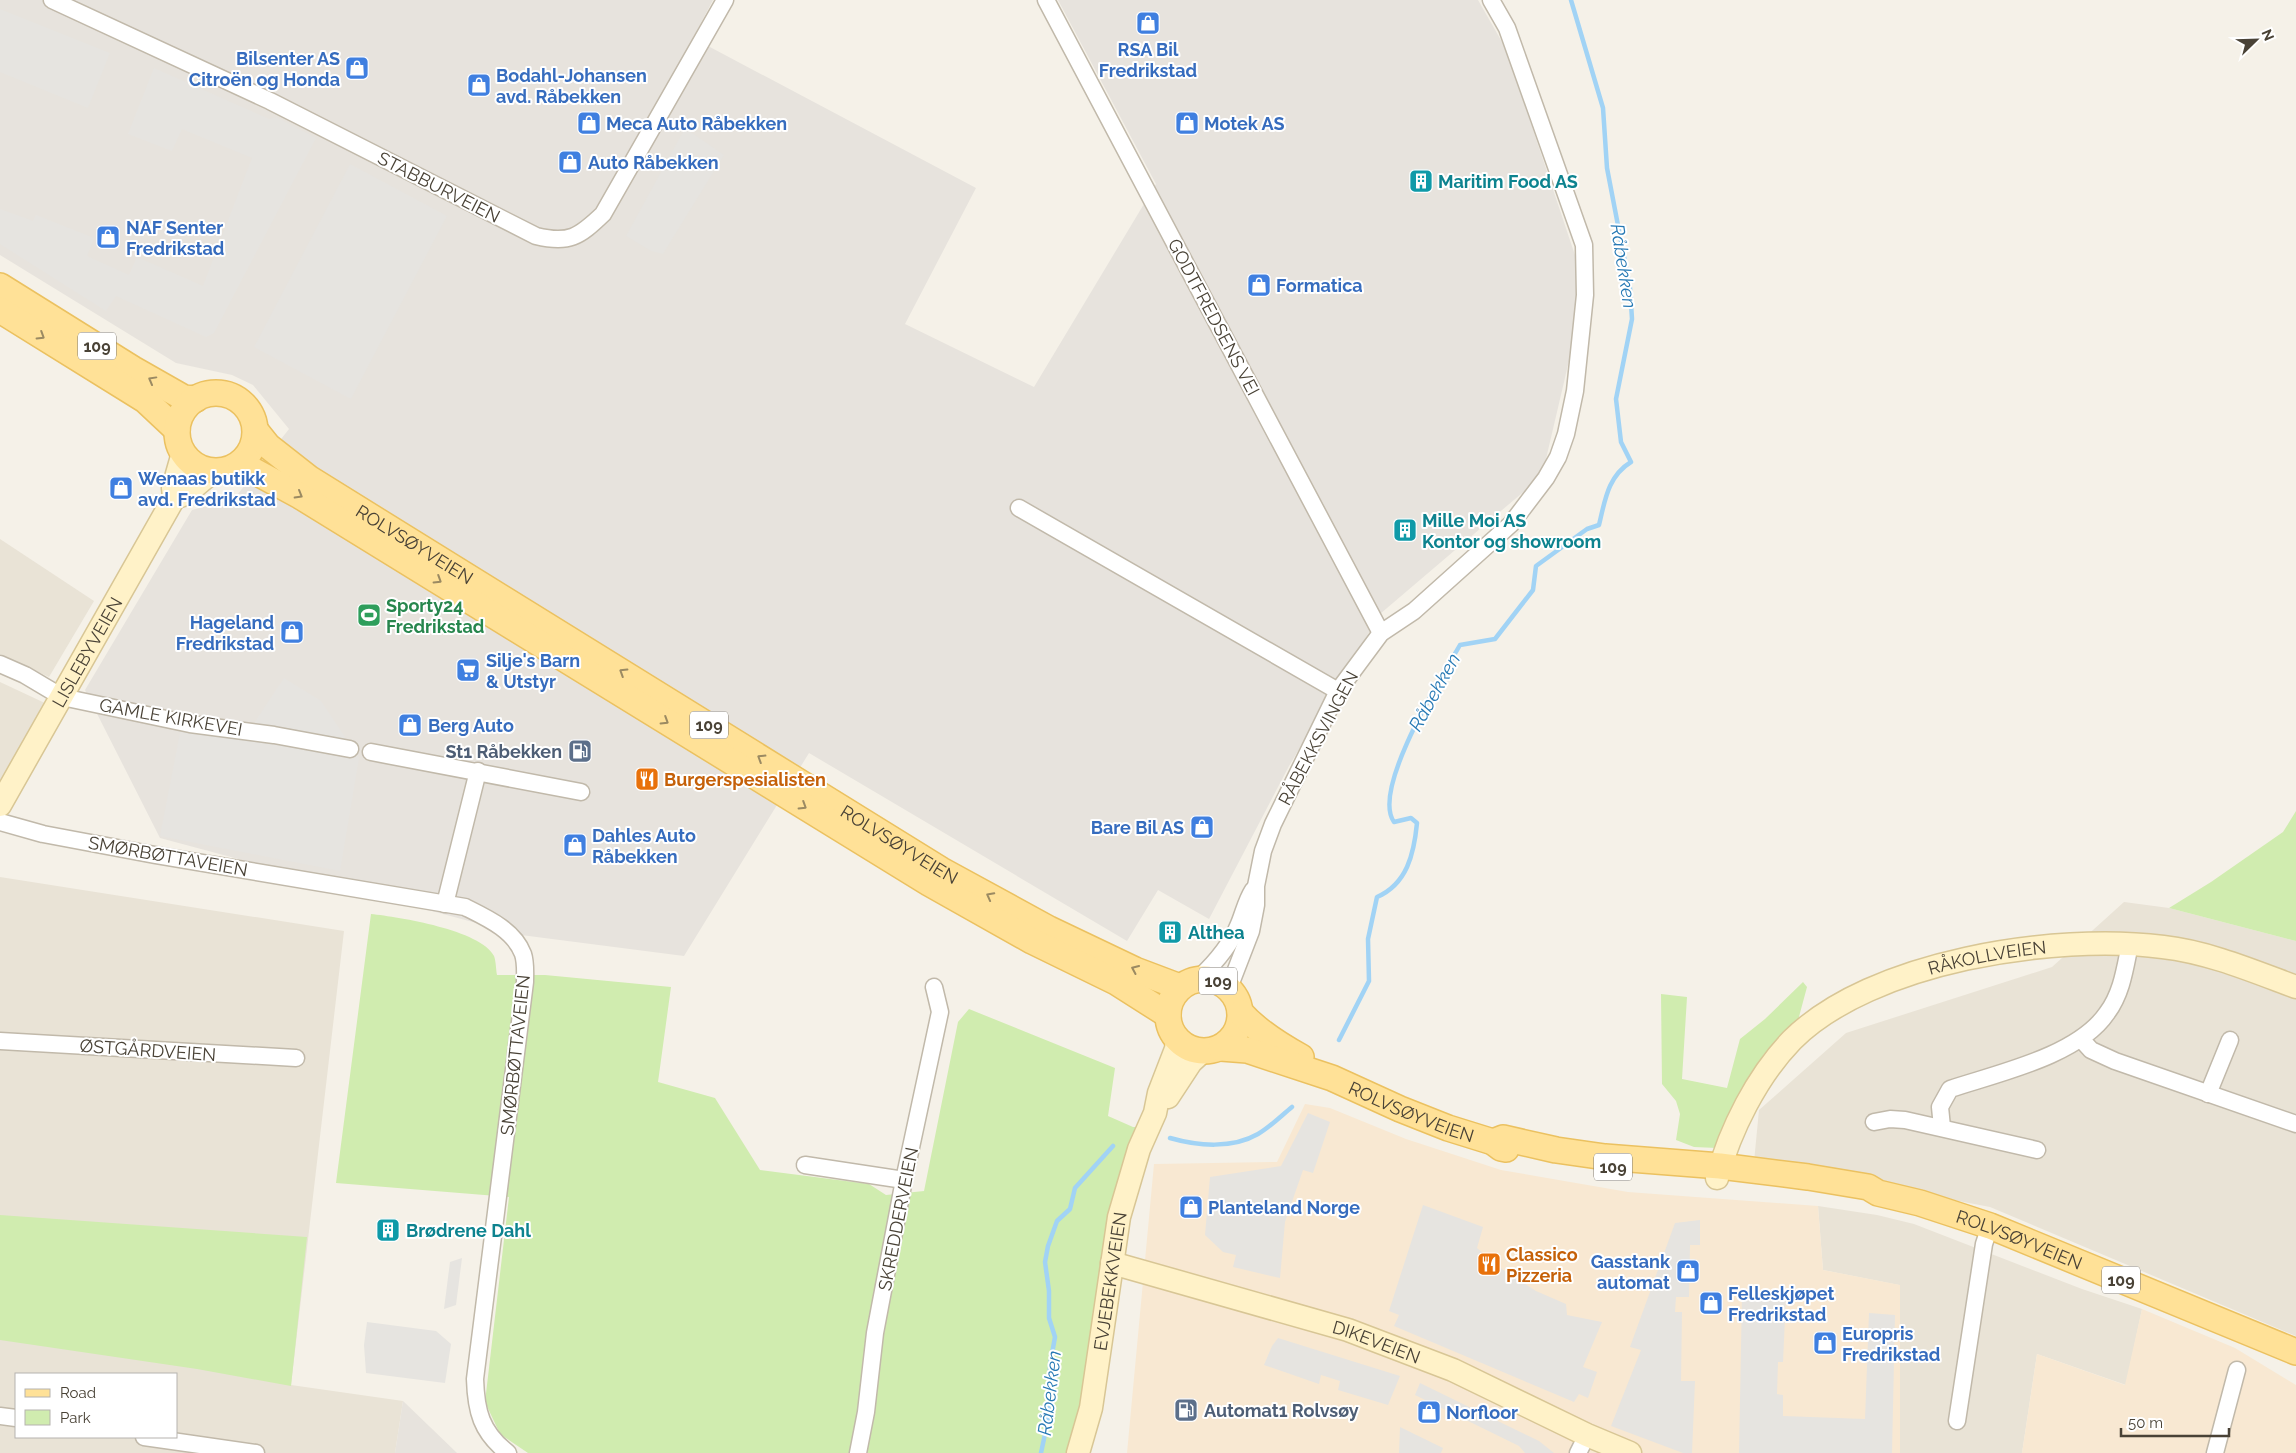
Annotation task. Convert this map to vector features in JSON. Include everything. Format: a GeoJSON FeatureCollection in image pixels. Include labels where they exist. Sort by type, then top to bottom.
{"type":"FeatureCollection","features":[{"type":"Feature","properties":{"kind":"main road","name":"109"},"geometry":{"type":"LineString","coordinates":[[0,286],[133,369],[184,398],[196,399],[211,394],[228,395],[242,403],[253,417],[256,431]]}},
{"type":"Feature","properties":{"kind":"main road","name":"109"},"geometry":{"type":"LineString","coordinates":[[0,310],[145,400],[197,466],[214,472]]}},
{"type":"Feature","properties":{"kind":"main road"},"geometry":{"type":"LineString","coordinates":[[180,442],[181,415],[196,399]]}},
{"type":"Feature","properties":{"kind":"main road"},"geometry":{"type":"LineString","coordinates":[[214,472],[228,470],[241,464],[252,451],[256,431]]}},
{"type":"Feature","properties":{"kind":"main road","name":"ROLVSØYVEIEN"},"geometry":{"type":"LineString","coordinates":[[256,431],[268,446],[310,479],[941,870],[1049,929],[1135,970],[1189,983]]}},
{"type":"Feature","properties":{"kind":"main road","name":"ROLVSØYVEIEN"},"geometry":{"type":"LineString","coordinates":[[241,464],[300,496],[929,883],[1032,941],[1116,982],[1168,1015]]}},
{"type":"Feature","properties":{"kind":"main road","name":"109"},"geometry":{"type":"LineString","coordinates":[[1168,1015],[1171,1000],[1189,983],[1215,980],[1230,988],[1238,1000],[1241,1013],[1239,1027],[1232,1039],[1212,1050],[1189,1048],[1177,1040]]}},
{"type":"Feature","properties":{"kind":"main road","name":"ROLVSØYVEIEN"},"geometry":{"type":"LineString","coordinates":[[1241,1013],[1251,1024],[1281,1046],[1313,1063],[1332,1078]]}},
{"type":"Feature","properties":{"kind":"main road"},"geometry":{"type":"LineString","coordinates":[[1168,1015],[1170,1028],[1177,1040]]}},
{"type":"Feature","properties":{"kind":"main road","name":"ROLVSØYVEIEN"},"geometry":{"type":"LineString","coordinates":[[1212,1050],[1247,1050],[1332,1078],[1418,1117],[1493,1142],[1501,1148],[1563,1160],[1728,1173],[1864,1194],[1878,1193],[1920,1203],[1990,1226],[2296,1352]]}},
{"type":"Feature","properties":{"kind":"street","name":"STABBURVEIEN"},"geometry":{"type":"LineString","coordinates":[[52,0],[270,101],[536,236],[550,240],[563,240],[575,237],[603,214],[725,0]]}},
{"type":"Feature","properties":{"kind":"street","name":"GODTFREDSENS VEI"},"geometry":{"type":"LineString","coordinates":[[1046,0],[1382,633]]}},
{"type":"Feature","properties":{"kind":"street","name":"RÅBEKKSVINGEN"},"geometry":{"type":"LineString","coordinates":[[1230,988],[1233,975],[1252,931],[1256,905],[1256,886],[1263,851],[1273,824],[1338,691],[1382,633],[1414,611],[1511,524],[1532,499],[1558,457],[1566,434],[1575,391],[1585,295],[1584,245],[1507,28],[1491,0]]}},
{"type":"Feature","properties":{"kind":"street","name":"LISLEBYVEIEN"},"geometry":{"type":"LineString","coordinates":[[0,805],[174,498],[173,488],[180,442]]}},
{"type":"Feature","properties":{"kind":"street","name":"LISLEBYVEIEN"},"geometry":{"type":"LineString","coordinates":[[174,498],[184,496],[202,478],[214,472]]}},
{"type":"Feature","properties":{"kind":"street"},"geometry":{"type":"LineString","coordinates":[[1019,508],[1338,691]]}},
{"type":"Feature","properties":{"kind":"street","name":"GAMLE KIRKEVEI"},"geometry":{"type":"LineString","coordinates":[[0,664],[25,675],[62,697],[190,724],[274,735],[350,748]]}},
{"type":"Feature","properties":{"kind":"street"},"geometry":{"type":"LineString","coordinates":[[371,752],[581,792]]}},
{"type":"Feature","properties":{"kind":"street"},"geometry":{"type":"LineString","coordinates":[[446,904],[478,771]]}},
{"type":"Feature","properties":{"kind":"street","name":"SMØRBØTTAVEIEN"},"geometry":{"type":"LineString","coordinates":[[0,822],[43,834],[155,855],[465,907],[498,925],[520,947],[525,964],[525,982],[475,1379],[476,1405],[485,1428],[495,1443],[508,1453]]}},
{"type":"Feature","properties":{"kind":"street","name":"RÅBEKKSVINGEN"},"geometry":{"type":"LineString","coordinates":[[1189,983],[1209,969],[1230,942],[1239,924],[1246,901],[1256,886]]}},
{"type":"Feature","properties":{"kind":"street"},"geometry":{"type":"LineString","coordinates":[[1942,1127],[1940,1107],[1950,1089],[2039,1059],[2081,1039],[2107,1014],[2122,984],[2130,944]]}},
{"type":"Feature","properties":{"kind":"street","name":"RÅKOLLVEIEN"},"geometry":{"type":"LineString","coordinates":[[1728,1173],[1738,1125],[1755,1088],[1793,1039],[1823,1016],[1868,990],[1914,973],[1981,955],[2045,947],[2130,944],[2162,946],[2190,951],[2296,986]]}},
{"type":"Feature","properties":{"kind":"street","name":"SKREDDERVEIEN"},"geometry":{"type":"LineString","coordinates":[[858,1453],[866,1412],[875,1333],[904,1180],[940,1012],[934,987]]}},
{"type":"Feature","properties":{"kind":"street"},"geometry":{"type":"LineString","coordinates":[[2081,1039],[2091,1050],[2115,1061],[2296,1124]]}},
{"type":"Feature","properties":{"kind":"street","name":"EVJEBEKKVEIEN"},"geometry":{"type":"LineString","coordinates":[[1078,1453],[1091,1408],[1119,1217],[1139,1149],[1155,1113],[1177,1040]]}},
{"type":"Feature","properties":{"kind":"street"},"geometry":{"type":"LineString","coordinates":[[2208,1094],[2230,1040]]}},
{"type":"Feature","properties":{"kind":"street","name":"ØSTGÅRDVEIEN"},"geometry":{"type":"LineString","coordinates":[[0,1041],[296,1058]]}},
{"type":"Feature","properties":{"kind":"street","name":"EVJEBEKKVEIEN"},"geometry":{"type":"LineString","coordinates":[[1155,1113],[1191,1062],[1212,1050]]}},
{"type":"Feature","properties":{"kind":"street"},"geometry":{"type":"LineString","coordinates":[[1874,1122],[1890,1119],[1905,1120],[1942,1127],[1964,1135],[2038,1150]]}},
{"type":"Feature","properties":{"kind":"street"},"geometry":{"type":"LineString","coordinates":[[805,1166],[904,1180]]}},
{"type":"Feature","properties":{"kind":"street"},"geometry":{"type":"LineString","coordinates":[[1957,1421],[1984,1244],[1990,1226]]}},
{"type":"Feature","properties":{"kind":"street","name":"DIKEVEIEN"},"geometry":{"type":"LineString","coordinates":[[1112,1263],[1348,1330],[1453,1370],[1582,1444],[1630,1453]]}},
{"type":"Feature","properties":{"kind":"street"},"geometry":{"type":"LineString","coordinates":[[2215,1453],[2237,1370]]}},
{"type":"Feature","properties":{"kind":"street"},"geometry":{"type":"LineString","coordinates":[[0,1416],[15,1418]]}},
{"type":"Feature","properties":{"kind":"street"},"geometry":{"type":"LineString","coordinates":[[151,1438],[256,1453]]}},
{"type":"Feature","properties":{"kind":"shaded area","name":"Råbekken"},"geometry":{"type":"Polygon","coordinates":[[[0,0],[713,0],[693,38],[976,188],[905,324],[1034,387],[1156,184],[1058,0],[1478,0],[1506,49],[1586,288],[1542,476],[1380,614],[1289,766],[1209,919],[1158,890],[1127,941],[809,753],[684,956],[521,935],[160,838],[85,690],[192,510],[234,499],[289,429],[253,385],[232,375],[176,363],[0,255],[0,0]]]}},
{"type":"Feature","properties":{"kind":"shaded area"},"geometry":{"type":"Polygon","coordinates":[[[0,9],[110,53],[88,108],[0,72],[0,9]]]}},
{"type":"Feature","properties":{"kind":"shaded area"},"geometry":{"type":"Polygon","coordinates":[[[154,68],[269,119],[276,117],[316,138],[214,333],[206,337],[116,296],[106,311],[0,244],[0,209],[33,221],[36,215],[94,238],[87,256],[129,275],[137,257],[203,286],[252,158],[182,129],[172,151],[128,134],[154,68]]]}},
{"type":"Feature","properties":{"kind":"shaded area"},"geometry":{"type":"Polygon","coordinates":[[[685,128],[724,155],[663,254],[651,251],[626,236],[685,128]]]}},
{"type":"Feature","properties":{"kind":"shaded area"},"geometry":{"type":"Polygon","coordinates":[[[350,164],[447,216],[351,399],[254,347],[350,164]]]}},
{"type":"Feature","properties":{"kind":"shaded area"},"geometry":{"type":"Polygon","coordinates":[[[0,539],[94,601],[49,677],[0,654],[0,539]]]}},
{"type":"Feature","properties":{"kind":"shaded area"},"geometry":{"type":"Polygon","coordinates":[[[284,678],[321,701],[359,758],[340,871],[160,836],[181,728],[243,740],[284,678]]]}},
{"type":"Feature","properties":{"kind":"shaded area"},"geometry":{"type":"Polygon","coordinates":[[[0,682],[47,704],[0,783],[0,682]]]}},
{"type":"Feature","properties":{"kind":"shaded area"},"geometry":{"type":"Polygon","coordinates":[[[0,877],[344,931],[291,1385],[403,1401],[395,1453],[0,1453],[0,877]]]}},
{"type":"Feature","properties":{"kind":"shaded area"},"geometry":{"type":"Polygon","coordinates":[[[2124,902],[2169,908],[2296,941],[2296,1336],[1990,1207],[1754,1162],[1759,1110],[1846,1033],[2052,967],[2124,902]]]}},
{"type":"Feature","properties":{"kind":"shaded area"},"geometry":{"type":"Polygon","coordinates":[[[1305,1104],[1330,1108],[1406,1139],[1501,1170],[1628,1192],[1818,1206],[1823,1270],[1900,1285],[1900,1453],[1127,1453],[1154,1164],[1277,1162],[1305,1104]]]}},
{"type":"Feature","properties":{"kind":"shaded area"},"geometry":{"type":"Polygon","coordinates":[[[1308,1113],[1330,1122],[1313,1173],[1303,1170],[1285,1222],[1280,1278],[1233,1267],[1236,1255],[1223,1252],[1205,1235],[1210,1177],[1281,1166],[1308,1113]]]}},
{"type":"Feature","properties":{"kind":"shaded area"},"geometry":{"type":"Polygon","coordinates":[[[1423,1205],[1483,1227],[1477,1248],[1502,1269],[1536,1291],[1566,1304],[1567,1315],[1602,1322],[1583,1367],[1597,1372],[1588,1398],[1579,1394],[1574,1402],[1394,1326],[1399,1315],[1389,1311],[1423,1205]]]}},
{"type":"Feature","properties":{"kind":"shaded area"},"geometry":{"type":"Polygon","coordinates":[[[1818,1206],[1877,1215],[1914,1224],[2082,1289],[2142,1309],[2126,1385],[2037,1354],[2022,1453],[1900,1453],[1899,1285],[1823,1270],[1818,1206]]]}},
{"type":"Feature","properties":{"kind":"shaded area"},"geometry":{"type":"Polygon","coordinates":[[[1700,1220],[1700,1245],[1690,1245],[1689,1297],[1676,1297],[1675,1312],[1682,1312],[1681,1381],[1695,1381],[1692,1453],[1683,1453],[1611,1426],[1641,1350],[1630,1347],[1675,1223],[1700,1220]]]}},
{"type":"Feature","properties":{"kind":"shaded area"},"geometry":{"type":"Polygon","coordinates":[[[462,1258],[456,1305],[444,1309],[450,1262],[462,1258]]]}},
{"type":"Feature","properties":{"kind":"shaded area"},"geometry":{"type":"Polygon","coordinates":[[[1742,1294],[1786,1296],[1783,1362],[1778,1362],[1777,1394],[1783,1395],[1783,1416],[1865,1419],[1869,1313],[1895,1315],[1892,1453],[1739,1453],[1742,1294]]]}},
{"type":"Feature","properties":{"kind":"shaded area"},"geometry":{"type":"Polygon","coordinates":[[[2142,1309],[2235,1348],[2296,1385],[2296,1453],[2022,1453],[2037,1354],[2125,1385],[2142,1309]]]}},
{"type":"Feature","properties":{"kind":"shaded area"},"geometry":{"type":"Polygon","coordinates":[[[367,1322],[436,1331],[451,1344],[445,1383],[366,1373],[364,1345],[367,1322]]]}},
{"type":"Feature","properties":{"kind":"shaded area"},"geometry":{"type":"Polygon","coordinates":[[[1278,1338],[1400,1376],[1388,1405],[1338,1390],[1340,1381],[1321,1375],[1319,1384],[1264,1365],[1272,1346],[1278,1338]]]}},
{"type":"Feature","properties":{"kind":"shaded area"},"geometry":{"type":"Polygon","coordinates":[[[1420,1383],[1539,1441],[1554,1453],[1525,1453],[1519,1446],[1415,1395],[1420,1383]]]}},
{"type":"Feature","properties":{"kind":"shaded area"},"geometry":{"type":"Polygon","coordinates":[[[403,1401],[457,1453],[395,1453],[403,1401]]]}},
{"type":"Feature","properties":{"kind":"shaded area"},"geometry":{"type":"Polygon","coordinates":[[[1400,1427],[1443,1448],[1441,1453],[1399,1453],[1400,1427]]]}},
{"type":"Feature","properties":{"kind":"green space"},"geometry":{"type":"Polygon","coordinates":[[[2296,811],[2296,941],[2169,908],[2211,882],[2283,832],[2296,811]]]}},
{"type":"Feature","properties":{"kind":"green space"},"geometry":{"type":"Polygon","coordinates":[[[371,914],[438,926],[473,939],[486,947],[494,956],[497,975],[545,975],[671,987],[658,1082],[715,1098],[760,1170],[869,1184],[886,1195],[924,1191],[958,1022],[969,1009],[1115,1068],[1108,1116],[1133,1127],[1141,1127],[1093,1311],[1084,1413],[1073,1453],[528,1453],[500,1434],[485,1402],[509,1197],[336,1183],[371,914]]]}},
{"type":"Feature","properties":{"kind":"green space"},"geometry":{"type":"Polygon","coordinates":[[[1803,982],[1807,987],[1796,1028],[1764,1054],[1717,1148],[1694,1147],[1676,1140],[1680,1114],[1676,1101],[1662,1084],[1661,994],[1687,997],[1682,1079],[1727,1088],[1740,1039],[1765,1019],[1803,982]]]}},
{"type":"Feature","properties":{"kind":"green space"},"geometry":{"type":"Polygon","coordinates":[[[0,1215],[307,1237],[291,1386],[197,1369],[0,1340],[0,1215]]]}},
{"type":"Feature","properties":{"kind":"waterway","name":"Råbekken"},"geometry":{"type":"LineString","coordinates":[[1339,1040],[1369,981],[1368,939],[1377,897],[1387,891],[1402,876],[1414,846],[1417,823],[1411,818],[1394,822],[1389,807],[1392,785],[1411,734],[1460,645],[1495,639],[1533,590],[1536,566],[1587,529],[1599,525],[1612,481],[1631,462],[1621,442],[1616,399],[1632,319],[1630,288],[1607,168],[1603,108],[1571,0]]}},
{"type":"Feature","properties":{"kind":"waterway","name":"Råbekken"},"geometry":{"type":"LineString","coordinates":[[1170,1138],[1192,1143],[1215,1145],[1237,1142],[1258,1134],[1292,1107]]}},
{"type":"Feature","properties":{"kind":"waterway","name":"Råbekken"},"geometry":{"type":"LineString","coordinates":[[1041,1453],[1048,1420],[1050,1365],[1055,1337],[1049,1318],[1049,1291],[1045,1262],[1048,1246],[1057,1221],[1070,1209],[1075,1188],[1113,1146]]}},
{"type":"Feature","properties":{"kind":"place","name":"RSA Bil Fredrikstad"},"geometry":{"type":"Point","coordinates":[1148,23]}},
{"type":"Feature","properties":{"kind":"place","name":"Bilsenter AS Citroën og Honda"},"geometry":{"type":"Point","coordinates":[357,68]}},
{"type":"Feature","properties":{"kind":"place","name":"Bodahl-Johansen avd. Råbekken"},"geometry":{"type":"Point","coordinates":[479,85]}},
{"type":"Feature","properties":{"kind":"place","name":"Meca Auto Råbekken"},"geometry":{"type":"Point","coordinates":[589,123]}},
{"type":"Feature","properties":{"kind":"place","name":"Motek AS"},"geometry":{"type":"Point","coordinates":[1187,123]}},
{"type":"Feature","properties":{"kind":"place","name":"Auto Råbekken"},"geometry":{"type":"Point","coordinates":[570,162]}},
{"type":"Feature","properties":{"kind":"place","name":"Maritim Food AS"},"geometry":{"type":"Point","coordinates":[1421,181]}},
{"type":"Feature","properties":{"kind":"place","name":"NAF Senter Fredrikstad"},"geometry":{"type":"Point","coordinates":[108,237]}},
{"type":"Feature","properties":{"kind":"place","name":"Formatica"},"geometry":{"type":"Point","coordinates":[1259,285]}},
{"type":"Feature","properties":{"kind":"place","name":"Wenaas butikk avd. Fredrikstad"},"geometry":{"type":"Point","coordinates":[121,488]}},
{"type":"Feature","properties":{"kind":"place","name":"Mille Moi AS Kontor og showroom"},"geometry":{"type":"Point","coordinates":[1405,530]}},
{"type":"Feature","properties":{"kind":"place","name":"Sporty24 Fredrikstad"},"geometry":{"type":"Point","coordinates":[369,615]}},
{"type":"Feature","properties":{"kind":"place","name":"Hageland Fredrikstad"},"geometry":{"type":"Point","coordinates":[292,632]}},
{"type":"Feature","properties":{"kind":"place","name":"Silje's Barn & Utstyr"},"geometry":{"type":"Point","coordinates":[468,670]}},
{"type":"Feature","properties":{"kind":"place","name":"Berg Auto"},"geometry":{"type":"Point","coordinates":[410,725]}},
{"type":"Feature","properties":{"kind":"place","name":"St1 Råbekken"},"geometry":{"type":"Point","coordinates":[580,751]}},
{"type":"Feature","properties":{"kind":"place","name":"Burgerspesialisten"},"geometry":{"type":"Point","coordinates":[647,779]}},
{"type":"Feature","properties":{"kind":"place","name":"Bare Bil AS"},"geometry":{"type":"Point","coordinates":[1202,827]}},
{"type":"Feature","properties":{"kind":"place","name":"Dahles Auto Råbekken"},"geometry":{"type":"Point","coordinates":[575,845]}},
{"type":"Feature","properties":{"kind":"place","name":"Althea"},"geometry":{"type":"Point","coordinates":[1170,932]}},
{"type":"Feature","properties":{"kind":"place","name":"Planteland Norge"},"geometry":{"type":"Point","coordinates":[1191,1207]}},
{"type":"Feature","properties":{"kind":"place","name":"Brødrene Dahl"},"geometry":{"type":"Point","coordinates":[388,1230]}},
{"type":"Feature","properties":{"kind":"place","name":"Classico Pizzeria"},"geometry":{"type":"Point","coordinates":[1489,1264]}},
{"type":"Feature","properties":{"kind":"place","name":"Gasstank automat"},"geometry":{"type":"Point","coordinates":[1688,1271]}},
{"type":"Feature","properties":{"kind":"place","name":"Felleskjøpet Fredrikstad"},"geometry":{"type":"Point","coordinates":[1711,1303]}},
{"type":"Feature","properties":{"kind":"place","name":"Europris Fredrikstad"},"geometry":{"type":"Point","coordinates":[1825,1343]}},
{"type":"Feature","properties":{"kind":"place","name":"Automat1 Rolvsøy"},"geometry":{"type":"Point","coordinates":[1186,1410]}},
{"type":"Feature","properties":{"kind":"place","name":"Norfloor"},"geometry":{"type":"Point","coordinates":[1429,1412]}}]}
